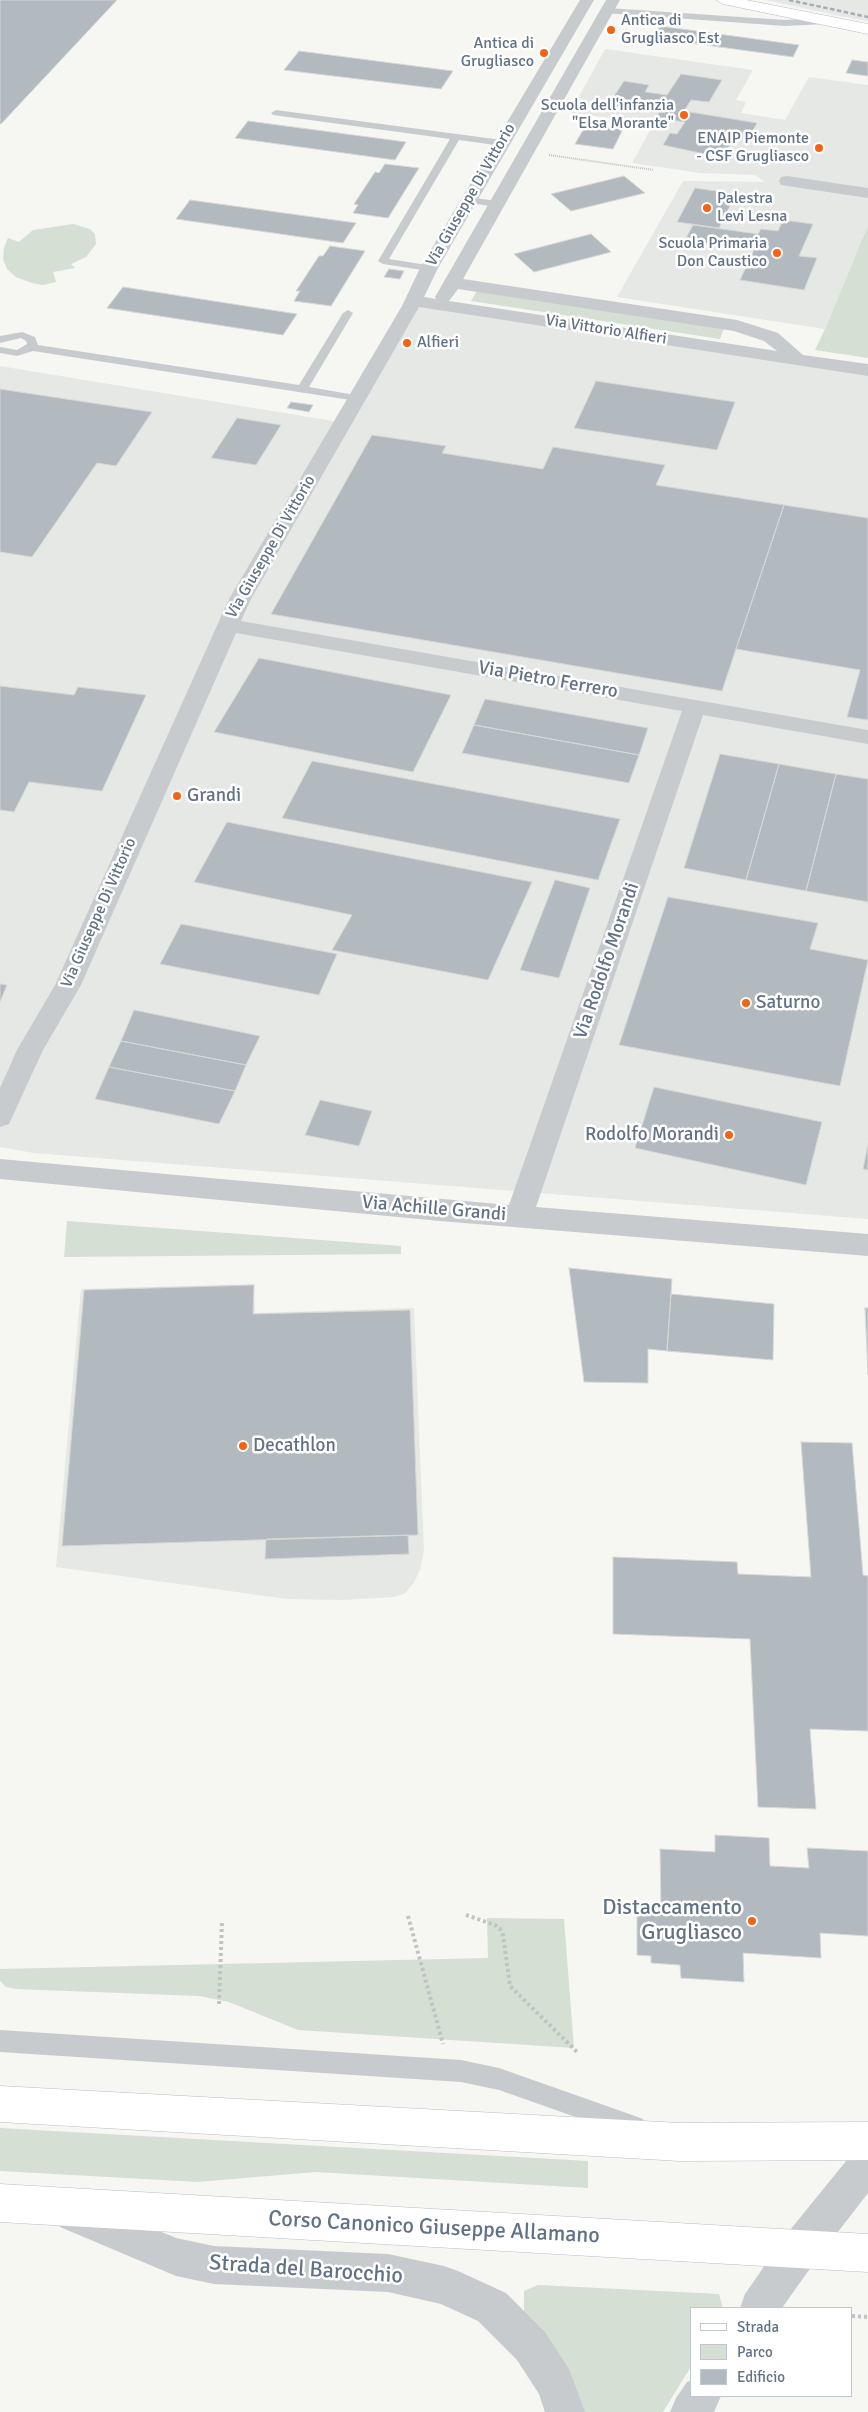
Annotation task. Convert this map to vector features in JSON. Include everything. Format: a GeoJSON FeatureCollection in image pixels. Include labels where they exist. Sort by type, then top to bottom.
{"type":"FeatureCollection","features":[{"type":"Feature","properties":{"kind":"main road"},"geometry":{"type":"LineString","coordinates":[[723,0],[868,29]]}},
{"type":"Feature","properties":{"kind":"main road"},"geometry":{"type":"LineString","coordinates":[[0,2104],[680,2142],[868,2141]]}},
{"type":"Feature","properties":{"kind":"main road","name":"Corso Canonico Giuseppe Allamano"},"geometry":{"type":"LineString","coordinates":[[0,2203],[868,2253]]}},
{"type":"Feature","properties":{"kind":"street","name":"Via Giuseppe Di Vittorio"},"geometry":{"type":"LineString","coordinates":[[0,1117],[30,1050],[68,986],[227,625],[358,398],[468,200],[587,0]]}},
{"type":"Feature","properties":{"kind":"street","name":"Via Giuseppe Di Vittorio"},"geometry":{"type":"LineString","coordinates":[[439,304],[453,283],[496,204],[611,5]]}},
{"type":"Feature","properties":{"kind":"street"},"geometry":{"type":"LineString","coordinates":[[787,181],[868,193]]}},
{"type":"Feature","properties":{"kind":"street","name":"Via Vittorio Alfieri"},"geometry":{"type":"LineString","coordinates":[[453,283],[738,326],[771,337],[798,359]]}},
{"type":"Feature","properties":{"kind":"street","name":"Via Vittorio Alfieri"},"geometry":{"type":"LineString","coordinates":[[413,301],[868,370]]}},
{"type":"Feature","properties":{"kind":"street","name":"Via Pietro Ferrero"},"geometry":{"type":"LineString","coordinates":[[227,625],[868,737]]}},
{"type":"Feature","properties":{"kind":"street","name":"Via Rodolfo Morandi"},"geometry":{"type":"LineString","coordinates":[[519,1216],[695,706]]}},
{"type":"Feature","properties":{"kind":"street","name":"Via Achille Grandi"},"geometry":{"type":"LineString","coordinates":[[0,1169],[519,1216],[868,1245]]}},
{"type":"Feature","properties":{"kind":"street"},"geometry":{"type":"LineString","coordinates":[[760,2307],[800,2249],[868,2164]]}},
{"type":"Feature","properties":{"kind":"street","name":"Strada del Barocchio"},"geometry":{"type":"LineString","coordinates":[[55,2207],[176,2257],[214,2265],[388,2273],[444,2285],[492,2307],[531,2346],[555,2383],[565,2412]]}},
{"type":"Feature","properties":{"kind":"street"},"geometry":{"type":"LineString","coordinates":[[690,2412],[700,2397]]}},
{"type":"Feature","properties":{"kind":"lane"},"geometry":{"type":"LineString","coordinates":[[611,5],[785,23],[826,20]]}},
{"type":"Feature","properties":{"kind":"lane"},"geometry":{"type":"LineString","coordinates":[[276,113],[502,143]]}},
{"type":"Feature","properties":{"kind":"lane"},"geometry":{"type":"LineString","coordinates":[[429,268],[383,261],[456,137]]}},
{"type":"Feature","properties":{"kind":"lane"},"geometry":{"type":"LineString","coordinates":[[468,200],[496,204]]}},
{"type":"Feature","properties":{"kind":"lane"},"geometry":{"type":"LineString","coordinates":[[302,389],[348,313]]}},
{"type":"Feature","properties":{"kind":"lane"},"geometry":{"type":"LineString","coordinates":[[0,340],[22,335],[33,341],[31,348]]}},
{"type":"Feature","properties":{"kind":"lane"},"geometry":{"type":"LineString","coordinates":[[0,350],[17,353],[31,348],[358,398]]}},
{"type":"Feature","properties":{"kind":"lane"},"geometry":{"type":"LineString","coordinates":[[0,2042],[461,2071],[499,2079],[680,2142]]}},
{"type":"Feature","properties":{"kind":"path"},"geometry":{"type":"LineString","coordinates":[[541,154],[654,170]]}},
{"type":"Feature","properties":{"kind":"path"},"geometry":{"type":"LineString","coordinates":[[466,1915],[495,1925],[500,1929],[505,1943],[510,1986],[576,2052]]}},
{"type":"Feature","properties":{"kind":"path"},"geometry":{"type":"LineString","coordinates":[[408,1916],[443,2045]]}},
{"type":"Feature","properties":{"kind":"path"},"geometry":{"type":"LineString","coordinates":[[219,2004],[222,1921]]}},
{"type":"Feature","properties":{"kind":"path"},"geometry":{"type":"LineString","coordinates":[[853,2316],[868,2317]]}},
{"type":"Feature","properties":{"kind":"shaded area"},"geometry":{"type":"Polygon","coordinates":[[[766,0],[868,0],[868,21],[840,16],[766,0]]]}},
{"type":"Feature","properties":{"kind":"shaded area"},"geometry":{"type":"Polygon","coordinates":[[[605,49],[753,70],[736,100],[746,102],[741,113],[785,120],[809,77],[868,85],[868,225],[825,329],[617,297],[683,181],[765,182],[755,175],[700,173],[632,163],[654,123],[570,113],[605,49]]]}},
{"type":"Feature","properties":{"kind":"shaded area"},"geometry":{"type":"Polygon","coordinates":[[[414,304],[868,374],[868,1219],[34,1153],[0,1147],[0,366],[345,423],[414,304]]]}},
{"type":"Feature","properties":{"kind":"shaded area","name":"Decathlon"},"geometry":{"type":"Polygon","coordinates":[[[254,1284],[255,1313],[414,1308],[424,1551],[420,1570],[413,1584],[404,1594],[394,1597],[342,1600],[287,1599],[56,1567],[81,1289],[254,1284]]]}},
{"type":"Feature","properties":{"kind":"green space"},"geometry":{"type":"Polygon","coordinates":[[[73,224],[90,229],[95,234],[96,244],[86,257],[71,264],[75,268],[53,272],[56,282],[43,285],[32,283],[16,277],[7,269],[3,259],[4,248],[8,238],[19,242],[33,230],[73,224]]]}},
{"type":"Feature","properties":{"kind":"green space"},"geometry":{"type":"Polygon","coordinates":[[[868,225],[868,358],[815,350],[825,329],[868,225]]]}},
{"type":"Feature","properties":{"kind":"green space"},"geometry":{"type":"Polygon","coordinates":[[[477,291],[724,328],[720,339],[471,301],[477,291]]]}},
{"type":"Feature","properties":{"kind":"green space"},"geometry":{"type":"Polygon","coordinates":[[[67,1221],[401,1246],[401,1254],[64,1257],[67,1221]]]}},
{"type":"Feature","properties":{"kind":"green space"},"geometry":{"type":"Polygon","coordinates":[[[487,1918],[564,1919],[574,2048],[298,2030],[229,2002],[199,1996],[16,1989],[6,1987],[0,1981],[0,1969],[488,1958],[487,1918]]]}},
{"type":"Feature","properties":{"kind":"green space"},"geometry":{"type":"Polygon","coordinates":[[[0,2128],[588,2161],[588,2188],[315,2172],[198,2182],[0,2171],[0,2128]]]}},
{"type":"Feature","properties":{"kind":"green space"},"geometry":{"type":"Polygon","coordinates":[[[538,2285],[719,2294],[722,2307],[690,2307],[690,2368],[663,2412],[584,2412],[524,2313],[524,2291],[538,2285]]]}},
{"type":"Feature","properties":{"kind":"building"},"geometry":{"type":"Polygon","coordinates":[[[0,0],[117,0],[1,124],[0,124],[0,0]]]}},
{"type":"Feature","properties":{"kind":"building"},"geometry":{"type":"Polygon","coordinates":[[[660,26],[799,45],[793,57],[661,39],[664,34],[656,33],[660,26]]]}},
{"type":"Feature","properties":{"kind":"building"},"geometry":{"type":"Polygon","coordinates":[[[299,51],[453,71],[441,89],[284,70],[299,51]]]}},
{"type":"Feature","properties":{"kind":"building"},"geometry":{"type":"Polygon","coordinates":[[[852,60],[868,62],[868,76],[846,73],[852,60]]]}},
{"type":"Feature","properties":{"kind":"building","name":"Scuola dell'infanzia \"Elsa Morante\""},"geometry":{"type":"Polygon","coordinates":[[[681,74],[722,80],[709,102],[691,100],[684,111],[757,123],[748,139],[720,135],[717,139],[732,142],[723,158],[663,145],[670,133],[677,134],[685,122],[656,118],[659,113],[607,107],[624,81],[649,85],[645,92],[667,95],[681,74]]]}},
{"type":"Feature","properties":{"kind":"building"},"geometry":{"type":"Polygon","coordinates":[[[248,121],[406,142],[395,160],[235,138],[248,121]]]}},
{"type":"Feature","properties":{"kind":"building"},"geometry":{"type":"Polygon","coordinates":[[[586,125],[623,129],[613,149],[575,144],[586,125]]]}},
{"type":"Feature","properties":{"kind":"building"},"geometry":{"type":"Polygon","coordinates":[[[385,164],[419,168],[388,218],[353,213],[358,205],[354,204],[375,172],[379,173],[385,164]]]}},
{"type":"Feature","properties":{"kind":"building"},"geometry":{"type":"Polygon","coordinates":[[[624,176],[645,193],[571,211],[551,194],[624,176]]]}},
{"type":"Feature","properties":{"kind":"building","name":"Palestra Levi Lesna"},"geometry":{"type":"Polygon","coordinates":[[[695,188],[736,194],[719,228],[677,222],[695,188]]]}},
{"type":"Feature","properties":{"kind":"building"},"geometry":{"type":"Polygon","coordinates":[[[190,200],[356,223],[343,243],[176,219],[190,200]]]}},
{"type":"Feature","properties":{"kind":"building","name":"Scuola Primaria Don Caustico"},"geometry":{"type":"Polygon","coordinates":[[[783,220],[813,224],[799,256],[817,258],[804,290],[740,280],[754,250],[685,240],[693,225],[758,234],[761,229],[778,231],[783,220]]]}},
{"type":"Feature","properties":{"kind":"building"},"geometry":{"type":"Polygon","coordinates":[[[591,234],[611,252],[534,272],[514,254],[591,234]]]}},
{"type":"Feature","properties":{"kind":"building"},"geometry":{"type":"Polygon","coordinates":[[[330,246],[365,251],[331,306],[294,301],[300,291],[296,291],[319,256],[323,256],[330,246]]]}},
{"type":"Feature","properties":{"kind":"building"},"geometry":{"type":"Polygon","coordinates":[[[389,269],[404,271],[400,279],[384,277],[389,269]]]}},
{"type":"Feature","properties":{"kind":"building"},"geometry":{"type":"Polygon","coordinates":[[[123,287],[297,314],[283,335],[107,308],[123,287]]]}},
{"type":"Feature","properties":{"kind":"building"},"geometry":{"type":"Polygon","coordinates":[[[596,381],[735,402],[717,450],[574,428],[596,381]]]}},
{"type":"Feature","properties":{"kind":"building"},"geometry":{"type":"Polygon","coordinates":[[[0,389],[152,412],[116,466],[97,463],[32,557],[0,552],[0,389]]]}},
{"type":"Feature","properties":{"kind":"building"},"geometry":{"type":"Polygon","coordinates":[[[291,402],[313,405],[309,412],[287,408],[291,402]]]}},
{"type":"Feature","properties":{"kind":"building"},"geometry":{"type":"Polygon","coordinates":[[[237,418],[281,425],[256,465],[211,458],[237,418]]]}},
{"type":"Feature","properties":{"kind":"building"},"geometry":{"type":"Polygon","coordinates":[[[372,435],[446,446],[442,453],[543,469],[553,447],[665,465],[656,485],[784,505],[722,691],[271,614],[372,435]]]}},
{"type":"Feature","properties":{"kind":"building"},"geometry":{"type":"Polygon","coordinates":[[[784,505],[868,518],[868,720],[847,717],[860,670],[736,649],[784,505]]]}},
{"type":"Feature","properties":{"kind":"building"},"geometry":{"type":"Polygon","coordinates":[[[259,658],[451,695],[413,772],[214,732],[259,658]]]}},
{"type":"Feature","properties":{"kind":"building"},"geometry":{"type":"Polygon","coordinates":[[[0,686],[74,695],[78,687],[146,695],[102,791],[29,782],[14,812],[0,810],[0,686]]]}},
{"type":"Feature","properties":{"kind":"building"},"geometry":{"type":"Polygon","coordinates":[[[485,699],[648,728],[639,755],[474,725],[485,699]]]}},
{"type":"Feature","properties":{"kind":"building"},"geometry":{"type":"Polygon","coordinates":[[[474,725],[639,755],[629,783],[462,753],[474,725]]]}},
{"type":"Feature","properties":{"kind":"building"},"geometry":{"type":"Polygon","coordinates":[[[720,754],[779,764],[746,880],[684,868],[720,754]]]}},
{"type":"Feature","properties":{"kind":"building"},"geometry":{"type":"Polygon","coordinates":[[[312,761],[620,819],[598,880],[282,818],[312,761]]]}},
{"type":"Feature","properties":{"kind":"building"},"geometry":{"type":"Polygon","coordinates":[[[779,764],[836,774],[806,891],[746,880],[779,764]]]}},
{"type":"Feature","properties":{"kind":"building"},"geometry":{"type":"Polygon","coordinates":[[[836,774],[868,779],[868,902],[806,891],[836,774]]]}},
{"type":"Feature","properties":{"kind":"building"},"geometry":{"type":"Polygon","coordinates":[[[227,822],[532,882],[488,980],[332,950],[352,915],[194,882],[227,822]]]}},
{"type":"Feature","properties":{"kind":"building"},"geometry":{"type":"Polygon","coordinates":[[[555,880],[590,888],[559,978],[520,970],[555,880]]]}},
{"type":"Feature","properties":{"kind":"building","name":"Saturno"},"geometry":{"type":"Polygon","coordinates":[[[668,897],[818,923],[810,949],[868,960],[840,1086],[619,1045],[668,897]]]}},
{"type":"Feature","properties":{"kind":"building"},"geometry":{"type":"Polygon","coordinates":[[[181,924],[337,954],[319,995],[160,964],[181,924]]]}},
{"type":"Feature","properties":{"kind":"building"},"geometry":{"type":"Polygon","coordinates":[[[0,984],[7,985],[0,1002],[0,984]]]}},
{"type":"Feature","properties":{"kind":"building"},"geometry":{"type":"Polygon","coordinates":[[[134,1010],[260,1036],[246,1065],[121,1041],[134,1010]]]}},
{"type":"Feature","properties":{"kind":"building"},"geometry":{"type":"Polygon","coordinates":[[[121,1041],[246,1065],[235,1091],[109,1067],[121,1041]]]}},
{"type":"Feature","properties":{"kind":"building"},"geometry":{"type":"Polygon","coordinates":[[[109,1067],[235,1091],[219,1124],[95,1099],[109,1067]]]}},
{"type":"Feature","properties":{"kind":"building","name":"Rodolfo Morandi"},"geometry":{"type":"Polygon","coordinates":[[[654,1087],[822,1122],[806,1185],[635,1148],[654,1087]]]}},
{"type":"Feature","properties":{"kind":"building"},"geometry":{"type":"Polygon","coordinates":[[[320,1100],[372,1111],[359,1146],[305,1135],[320,1100]]]}},
{"type":"Feature","properties":{"kind":"building"},"geometry":{"type":"Polygon","coordinates":[[[868,1144],[868,1170],[863,1169],[868,1144]]]}},
{"type":"Feature","properties":{"kind":"building"},"geometry":{"type":"Polygon","coordinates":[[[569,1268],[672,1279],[667,1351],[648,1349],[648,1383],[584,1382],[569,1268]]]}},
{"type":"Feature","properties":{"kind":"building","name":"Decathlon"},"geometry":{"type":"Polygon","coordinates":[[[254,1285],[253,1314],[410,1310],[418,1535],[62,1546],[84,1290],[254,1285]]]}},
{"type":"Feature","properties":{"kind":"building"},"geometry":{"type":"Polygon","coordinates":[[[671,1294],[774,1304],[773,1360],[667,1351],[671,1294]]]}},
{"type":"Feature","properties":{"kind":"building"},"geometry":{"type":"Polygon","coordinates":[[[865,1308],[868,1308],[868,1375],[865,1308]]]}},
{"type":"Feature","properties":{"kind":"building"},"geometry":{"type":"Polygon","coordinates":[[[801,1442],[852,1443],[863,1575],[868,1576],[868,1731],[810,1729],[816,1809],[758,1807],[750,1639],[613,1634],[613,1557],[737,1562],[738,1574],[811,1577],[801,1442]]]}},
{"type":"Feature","properties":{"kind":"building"},"geometry":{"type":"Polygon","coordinates":[[[408,1535],[409,1554],[265,1559],[266,1539],[408,1535]]]}},
{"type":"Feature","properties":{"kind":"building","name":"Distaccamento Grugliasco"},"geometry":{"type":"Polygon","coordinates":[[[715,1835],[769,1838],[770,1866],[809,1868],[807,1848],[868,1851],[868,1936],[820,1933],[821,1958],[743,1953],[744,1982],[681,1978],[680,1965],[651,1963],[651,1956],[637,1955],[637,1907],[661,1908],[660,1849],[715,1852],[715,1835]]]}},
{"type":"Feature","properties":{"kind":"railway"},"geometry":{"type":"LineString","coordinates":[[789,0],[868,17]]}},
{"type":"Feature","properties":{"kind":"place","name":"Antica di Grugliasco Est"},"geometry":{"type":"Point","coordinates":[611,30]}},
{"type":"Feature","properties":{"kind":"place","name":"Antica di Grugliasco"},"geometry":{"type":"Point","coordinates":[544,53]}},
{"type":"Feature","properties":{"kind":"place","name":"Scuola dell'infanzia \"Elsa Morante\""},"geometry":{"type":"Point","coordinates":[684,115]}},
{"type":"Feature","properties":{"kind":"place","name":"ENAIP Piemonte - CSF Grugliasco"},"geometry":{"type":"Point","coordinates":[819,148]}},
{"type":"Feature","properties":{"kind":"place","name":"Palestra Levi Lesna"},"geometry":{"type":"Point","coordinates":[707,208]}},
{"type":"Feature","properties":{"kind":"place","name":"Scuola Primaria Don Caustico"},"geometry":{"type":"Point","coordinates":[777,253]}},
{"type":"Feature","properties":{"kind":"place","name":"Alfieri"},"geometry":{"type":"Point","coordinates":[407,343]}},
{"type":"Feature","properties":{"kind":"place","name":"Grandi"},"geometry":{"type":"Point","coordinates":[177,796]}},
{"type":"Feature","properties":{"kind":"place","name":"Saturno"},"geometry":{"type":"Point","coordinates":[746,1003]}},
{"type":"Feature","properties":{"kind":"place","name":"Rodolfo Morandi"},"geometry":{"type":"Point","coordinates":[729,1135]}},
{"type":"Feature","properties":{"kind":"place","name":"Decathlon"},"geometry":{"type":"Point","coordinates":[243,1446]}},
{"type":"Feature","properties":{"kind":"place","name":"Distaccamento Grugliasco"},"geometry":{"type":"Point","coordinates":[752,1921]}}]}
